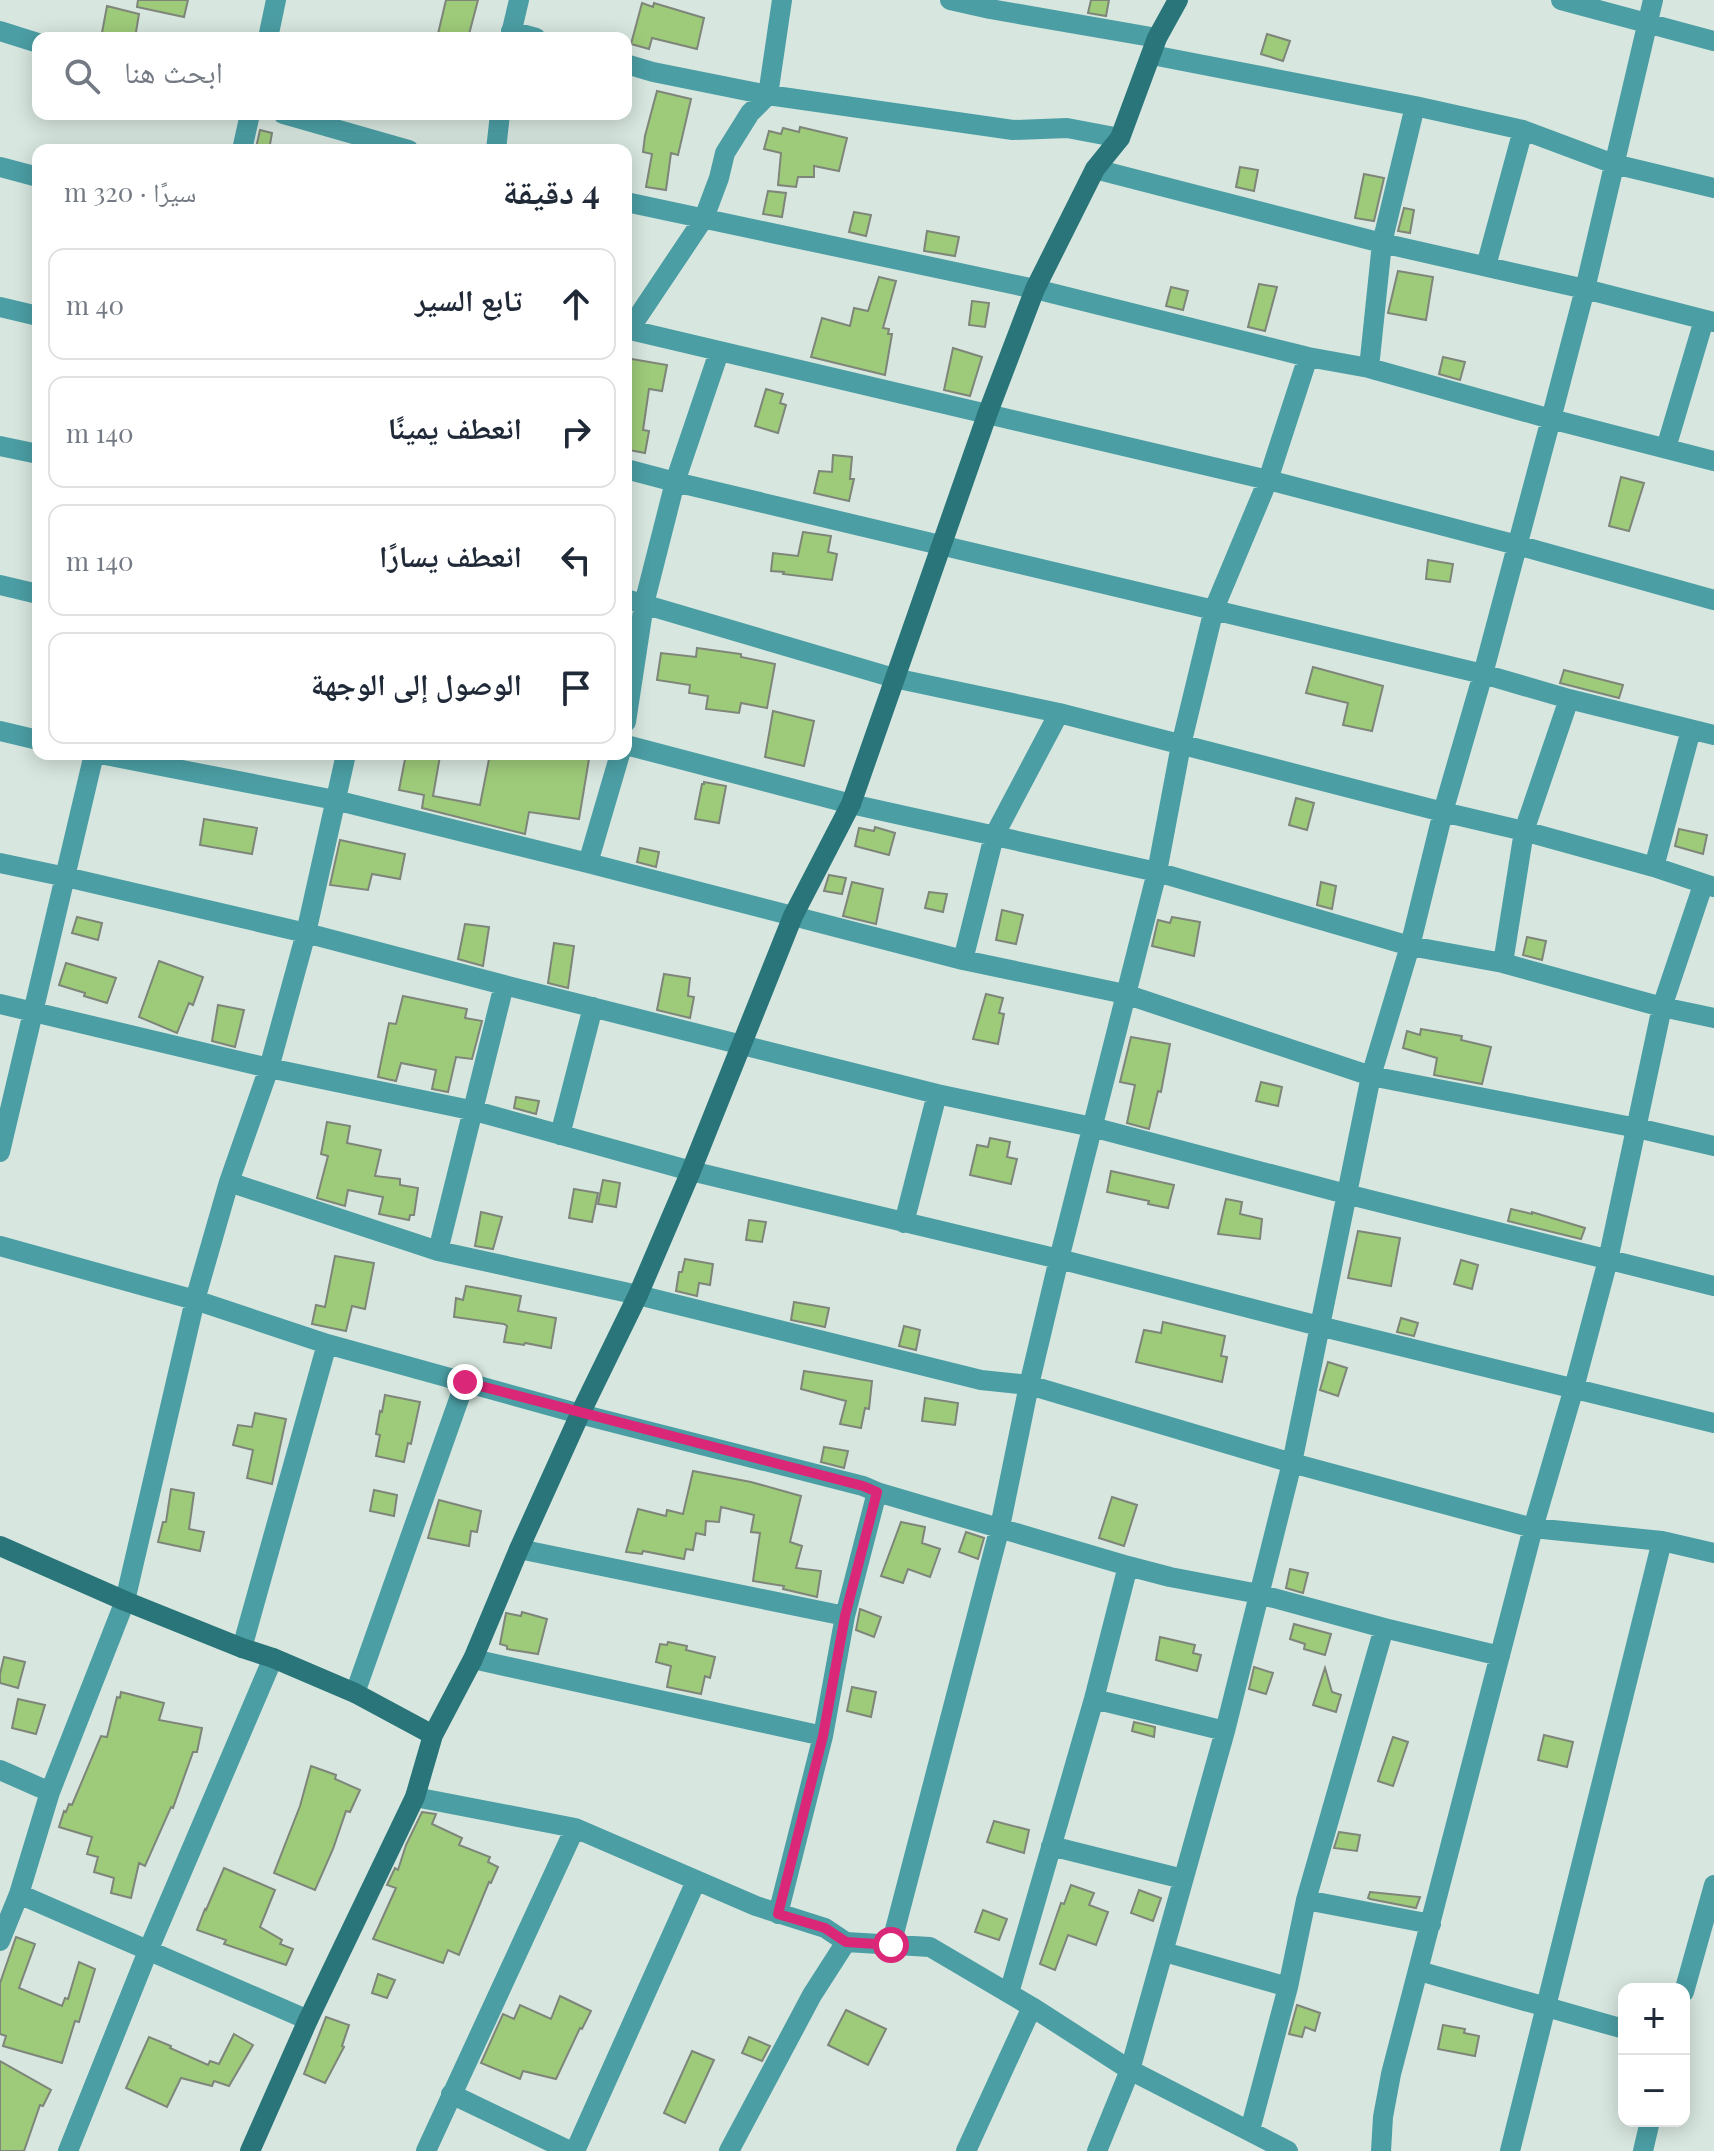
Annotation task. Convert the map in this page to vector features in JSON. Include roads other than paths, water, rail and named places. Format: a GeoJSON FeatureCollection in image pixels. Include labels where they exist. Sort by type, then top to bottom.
{"type":"FeatureCollection","features":[{"type":"Feature","properties":{"kind":"street"},"geometry":{"type":"LineString","coordinates":[[269,32],[276,0]]}},
{"type":"Feature","properties":{"kind":"street"},"geometry":{"type":"LineString","coordinates":[[511,32],[519,0]]}},
{"type":"Feature","properties":{"kind":"street"},"geometry":{"type":"LineString","coordinates":[[632,322],[704,218],[725,153],[750,113],[768,95],[782,0]]}},
{"type":"Feature","properties":{"kind":"street"},"geometry":{"type":"LineString","coordinates":[[950,0],[991,4],[1155,46],[1523,130],[1614,164],[1714,188]]}},
{"type":"Feature","properties":{"kind":"street"},"geometry":{"type":"LineString","coordinates":[[250,2151],[308,2020],[415,1797],[433,1735],[473,1659],[580,1414],[638,1295],[793,916],[851,804],[940,546],[1035,289],[1095,169],[1120,138],[1155,46],[1178,0]]}},
{"type":"Feature","properties":{"kind":"street"},"geometry":{"type":"LineString","coordinates":[[1561,0],[1714,41]]}},
{"type":"Feature","properties":{"kind":"street"},"geometry":{"type":"LineString","coordinates":[[1097,2151],[1130,2070],[1225,1731],[1292,1463],[1371,1076],[1410,946],[1443,812],[1551,419],[1653,0]]}},
{"type":"Feature","properties":{"kind":"street"},"geometry":{"type":"LineString","coordinates":[[0,31],[32,41]]}},
{"type":"Feature","properties":{"kind":"street"},"geometry":{"type":"LineString","coordinates":[[632,66],[768,95],[1013,130],[1067,128],[1120,138]]}},
{"type":"Feature","properties":{"kind":"street"},"geometry":{"type":"LineString","coordinates":[[1369,368],[1382,243],[1415,106]]}},
{"type":"Feature","properties":{"kind":"street"},"geometry":{"type":"LineString","coordinates":[[243,144],[249,120]]}},
{"type":"Feature","properties":{"kind":"street"},"geometry":{"type":"LineString","coordinates":[[304,120],[388,144]]}},
{"type":"Feature","properties":{"kind":"street"},"geometry":{"type":"LineString","coordinates":[[497,144],[499,120]]}},
{"type":"Feature","properties":{"kind":"street"},"geometry":{"type":"LineString","coordinates":[[1486,266],[1523,130]]}},
{"type":"Feature","properties":{"kind":"street"},"geometry":{"type":"LineString","coordinates":[[0,167],[32,175]]}},
{"type":"Feature","properties":{"kind":"street"},"geometry":{"type":"LineString","coordinates":[[1095,169],[1382,243],[1709,321],[1666,448]]}},
{"type":"Feature","properties":{"kind":"street"},"geometry":{"type":"LineString","coordinates":[[632,203],[1035,289],[1308,357],[1369,368],[1714,461]]}},
{"type":"Feature","properties":{"kind":"street"},"geometry":{"type":"LineString","coordinates":[[0,307],[32,315]]}},
{"type":"Feature","properties":{"kind":"street"},"geometry":{"type":"LineString","coordinates":[[632,330],[1268,480],[1714,600]]}},
{"type":"Feature","properties":{"kind":"street"},"geometry":{"type":"LineString","coordinates":[[632,642],[635,602],[719,352]]}},
{"type":"Feature","properties":{"kind":"street"},"geometry":{"type":"LineString","coordinates":[[891,1945],[1000,1527],[1059,1259],[1157,872],[1181,745],[1214,609],[1268,480],[1308,357]]}},
{"type":"Feature","properties":{"kind":"street"},"geometry":{"type":"LineString","coordinates":[[0,446],[32,453]]}},
{"type":"Feature","properties":{"kind":"street"},"geometry":{"type":"LineString","coordinates":[[632,471],[1483,674],[1714,735]]}},
{"type":"Feature","properties":{"kind":"street"},"geometry":{"type":"LineString","coordinates":[[0,585],[32,593]]}},
{"type":"Feature","properties":{"kind":"street"},"geometry":{"type":"LineString","coordinates":[[635,602],[894,678],[1059,713],[1524,831],[1654,867],[1708,886],[1662,1007],[1608,1260],[1533,1528],[1391,2074],[1381,2151]]}},
{"type":"Feature","properties":{"kind":"street"},"geometry":{"type":"LineString","coordinates":[[1503,963],[1524,831],[1569,699]]}},
{"type":"Feature","properties":{"kind":"street"},"geometry":{"type":"LineString","coordinates":[[963,960],[994,836],[1059,713]]}},
{"type":"Feature","properties":{"kind":"street"},"geometry":{"type":"LineString","coordinates":[[1654,867],[1691,730]]}},
{"type":"Feature","properties":{"kind":"street"},"geometry":{"type":"LineString","coordinates":[[0,731],[32,739]]}},
{"type":"Feature","properties":{"kind":"street"},"geometry":{"type":"LineString","coordinates":[[632,747],[851,804],[1157,872],[1410,946],[1503,963],[1662,1007],[1714,1018]]}},
{"type":"Feature","properties":{"kind":"street"},"geometry":{"type":"LineString","coordinates":[[0,1152],[95,760]]}},
{"type":"Feature","properties":{"kind":"street"},"geometry":{"type":"LineString","coordinates":[[128,760],[335,800],[963,960],[1125,994],[1371,1076],[1714,1146]]}},
{"type":"Feature","properties":{"kind":"street"},"geometry":{"type":"LineString","coordinates":[[0,1941],[19,1894],[50,1792],[125,1601],[195,1300],[229,1182],[269,1068],[306,933],[345,760]]}},
{"type":"Feature","properties":{"kind":"street"},"geometry":{"type":"LineString","coordinates":[[588,863],[618,760]]}},
{"type":"Feature","properties":{"kind":"street"},"geometry":{"type":"LineString","coordinates":[[0,863],[306,933],[937,1094],[1092,1127],[1714,1286]]}},
{"type":"Feature","properties":{"kind":"street"},"geometry":{"type":"LineString","coordinates":[[438,1251],[504,985]]}},
{"type":"Feature","properties":{"kind":"street"},"geometry":{"type":"LineString","coordinates":[[0,1004],[269,1068],[475,1111],[691,1171],[1059,1259],[1714,1423]]}},
{"type":"Feature","properties":{"kind":"street"},"geometry":{"type":"LineString","coordinates":[[560,1135],[593,1007]]}},
{"type":"Feature","properties":{"kind":"street"},"geometry":{"type":"LineString","coordinates":[[904,1223],[937,1094]]}},
{"type":"Feature","properties":{"kind":"street"},"geometry":{"type":"LineString","coordinates":[[229,1182],[438,1251],[638,1295],[981,1380],[1029,1385],[1292,1463],[1533,1528],[1662,1541],[1714,1553]]}},
{"type":"Feature","properties":{"kind":"street"},"geometry":{"type":"LineString","coordinates":[[0,1246],[195,1300],[327,1344],[580,1414],[863,1486],[1128,1566],[1259,1594],[1500,1656]]}},
{"type":"Feature","properties":{"kind":"street"},"geometry":{"type":"LineString","coordinates":[[242,1648],[327,1344]]}},
{"type":"Feature","properties":{"kind":"street"},"geometry":{"type":"LineString","coordinates":[[355,1693],[465,1382]]}},
{"type":"Feature","properties":{"kind":"street"},"geometry":{"type":"LineString","coordinates":[[778,1914],[823,1736],[845,1616],[877,1492]]}},
{"type":"Feature","properties":{"kind":"street"},"geometry":{"type":"LineString","coordinates":[[1510,2151],[1662,1541]]}},
{"type":"Feature","properties":{"kind":"street"},"geometry":{"type":"LineString","coordinates":[[0,1546],[125,1601],[355,1693],[433,1735]]}},
{"type":"Feature","properties":{"kind":"street"},"geometry":{"type":"LineString","coordinates":[[519,1549],[845,1616]]}},
{"type":"Feature","properties":{"kind":"street"},"geometry":{"type":"LineString","coordinates":[[1009,1993],[1094,1699],[1128,1566]]}},
{"type":"Feature","properties":{"kind":"street"},"geometry":{"type":"LineString","coordinates":[[1250,2130],[1288,1987],[1306,1900],[1384,1628]]}},
{"type":"Feature","properties":{"kind":"street"},"geometry":{"type":"LineString","coordinates":[[68,2151],[148,1951],[273,1658]]}},
{"type":"Feature","properties":{"kind":"street"},"geometry":{"type":"LineString","coordinates":[[473,1659],[823,1736]]}},
{"type":"Feature","properties":{"kind":"street"},"geometry":{"type":"LineString","coordinates":[[1094,1699],[1225,1731]]}},
{"type":"Feature","properties":{"kind":"street"},"geometry":{"type":"LineString","coordinates":[[0,1770],[50,1792]]}},
{"type":"Feature","properties":{"kind":"street"},"geometry":{"type":"LineString","coordinates":[[415,1797],[575,1828],[778,1914],[825,1928],[846,1942],[930,1947],[1130,2070],[1250,2130],[1276,2148]]}},
{"type":"Feature","properties":{"kind":"street"},"geometry":{"type":"LineString","coordinates":[[426,2151],[575,1828]]}},
{"type":"Feature","properties":{"kind":"street"},"geometry":{"type":"LineString","coordinates":[[1051,1846],[1183,1879]]}},
{"type":"Feature","properties":{"kind":"street"},"geometry":{"type":"LineString","coordinates":[[451,2094],[572,2151],[696,1881]]}},
{"type":"Feature","properties":{"kind":"street"},"geometry":{"type":"LineString","coordinates":[[1687,1983],[1714,1885]]}},
{"type":"Feature","properties":{"kind":"street"},"geometry":{"type":"LineString","coordinates":[[19,1894],[308,2020]]}},
{"type":"Feature","properties":{"kind":"street"},"geometry":{"type":"LineString","coordinates":[[1306,1900],[1431,1924]]}},
{"type":"Feature","properties":{"kind":"street"},"geometry":{"type":"LineString","coordinates":[[729,2151],[812,1995],[846,1942]]}},
{"type":"Feature","properties":{"kind":"street"},"geometry":{"type":"LineString","coordinates":[[1164,1952],[1288,1987]]}},
{"type":"Feature","properties":{"kind":"street"},"geometry":{"type":"LineString","coordinates":[[1419,1971],[1618,2027]]}},
{"type":"Feature","properties":{"kind":"street"},"geometry":{"type":"LineString","coordinates":[[966,2151],[1032,2007]]}},
{"type":"Feature","properties":{"kind":"street"},"geometry":{"type":"LineString","coordinates":[[1643,2151],[1649,2127]]}}]}
